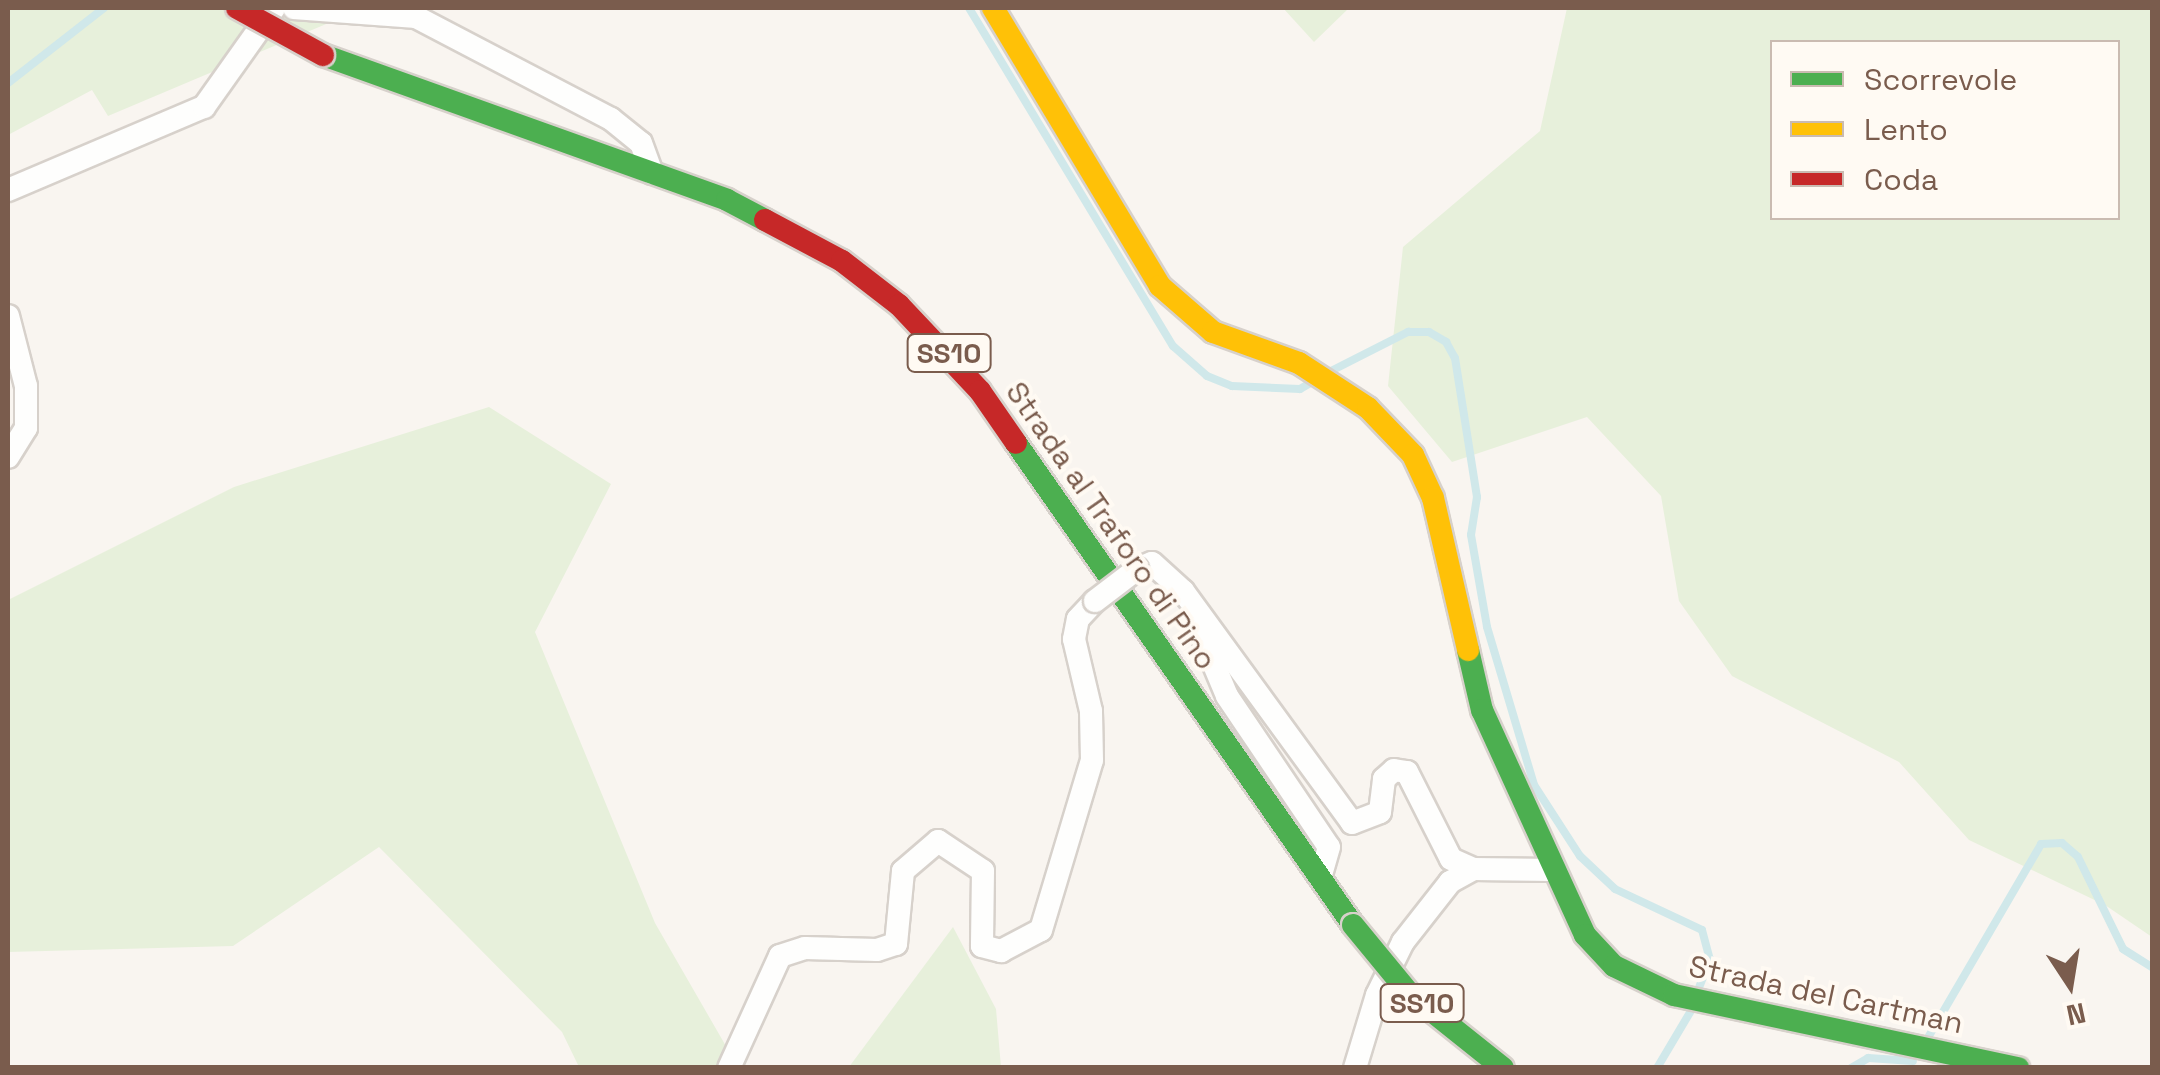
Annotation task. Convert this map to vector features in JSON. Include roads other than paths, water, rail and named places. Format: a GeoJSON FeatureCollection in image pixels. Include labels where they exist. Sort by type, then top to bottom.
{"type":"FeatureCollection","features":[{"type":"Feature","properties":{"kind":"main road","name":"Strada al Traforo di Pino"},"geometry":{"type":"LineString","coordinates":[[237,8],[323,55],[652,172],[786,228],[842,261],[942,344],[1353,925],[1409,993],[1504,1068]]}},
{"type":"Feature","properties":{"kind":"main road","name":"Strada del Cartman"},"geometry":{"type":"LineString","coordinates":[[993,8],[1160,286],[1213,332],[1299,364],[1368,408],[1414,455],[1432,498],[1482,710],[1586,935],[1614,966],[1674,995],[2018,1068]]}},
{"type":"Feature","properties":{"kind":"street"},"geometry":{"type":"LineString","coordinates":[[8,190],[204,107],[274,8]]}},
{"type":"Feature","properties":{"kind":"street"},"geometry":{"type":"LineString","coordinates":[[294,8],[416,16],[611,120],[641,143],[652,172]]}},
{"type":"Feature","properties":{"kind":"street"},"geometry":{"type":"LineString","coordinates":[[8,316],[26,386],[26,428],[8,457]]}},
{"type":"Feature","properties":{"kind":"street"},"geometry":{"type":"LineString","coordinates":[[728,1068],[780,956],[805,948],[877,950],[896,944],[903,871],[938,840],[983,870],[982,946],[1001,951],[1040,930],[1092,760],[1092,711],[1074,639],[1078,618],[1136,570],[1152,563],[1183,591],[1352,823],[1374,818],[1384,779],[1394,770],[1407,772],[1451,859],[1472,869],[1553,870]]}},
{"type":"Feature","properties":{"kind":"street"},"geometry":{"type":"LineString","coordinates":[[1183,591],[1227,696],[1329,847],[1320,878]]}},
{"type":"Feature","properties":{"kind":"street"},"geometry":{"type":"LineString","coordinates":[[1355,1068],[1377,995],[1403,942],[1450,882],[1472,869]]}},
{"type":"Feature","properties":{"kind":"waterway"},"geometry":{"type":"LineString","coordinates":[[8,83],[104,8]]}},
{"type":"Feature","properties":{"kind":"waterway"},"geometry":{"type":"LineString","coordinates":[[969,8],[1173,346],[1207,376],[1232,386],[1300,389],[1312,382]]}},
{"type":"Feature","properties":{"kind":"waterway"},"geometry":{"type":"LineString","coordinates":[[1329,372],[1408,332],[1429,332],[1446,342],[1455,358],[1477,497],[1471,535],[1487,627],[1534,785],[1580,856],[1615,889],[1702,930],[1710,959],[1698,991]]}},
{"type":"Feature","properties":{"kind":"waterway"},"geometry":{"type":"LineString","coordinates":[[1926,1041],[2041,844],[2062,843],[2078,857],[2123,949],[2152,967]]}},
{"type":"Feature","properties":{"kind":"waterway"},"geometry":{"type":"LineString","coordinates":[[1657,1068],[1692,1009]]}},
{"type":"Feature","properties":{"kind":"waterway"},"geometry":{"type":"LineString","coordinates":[[1851,1068],[1868,1058],[1913,1061]]}}]}
